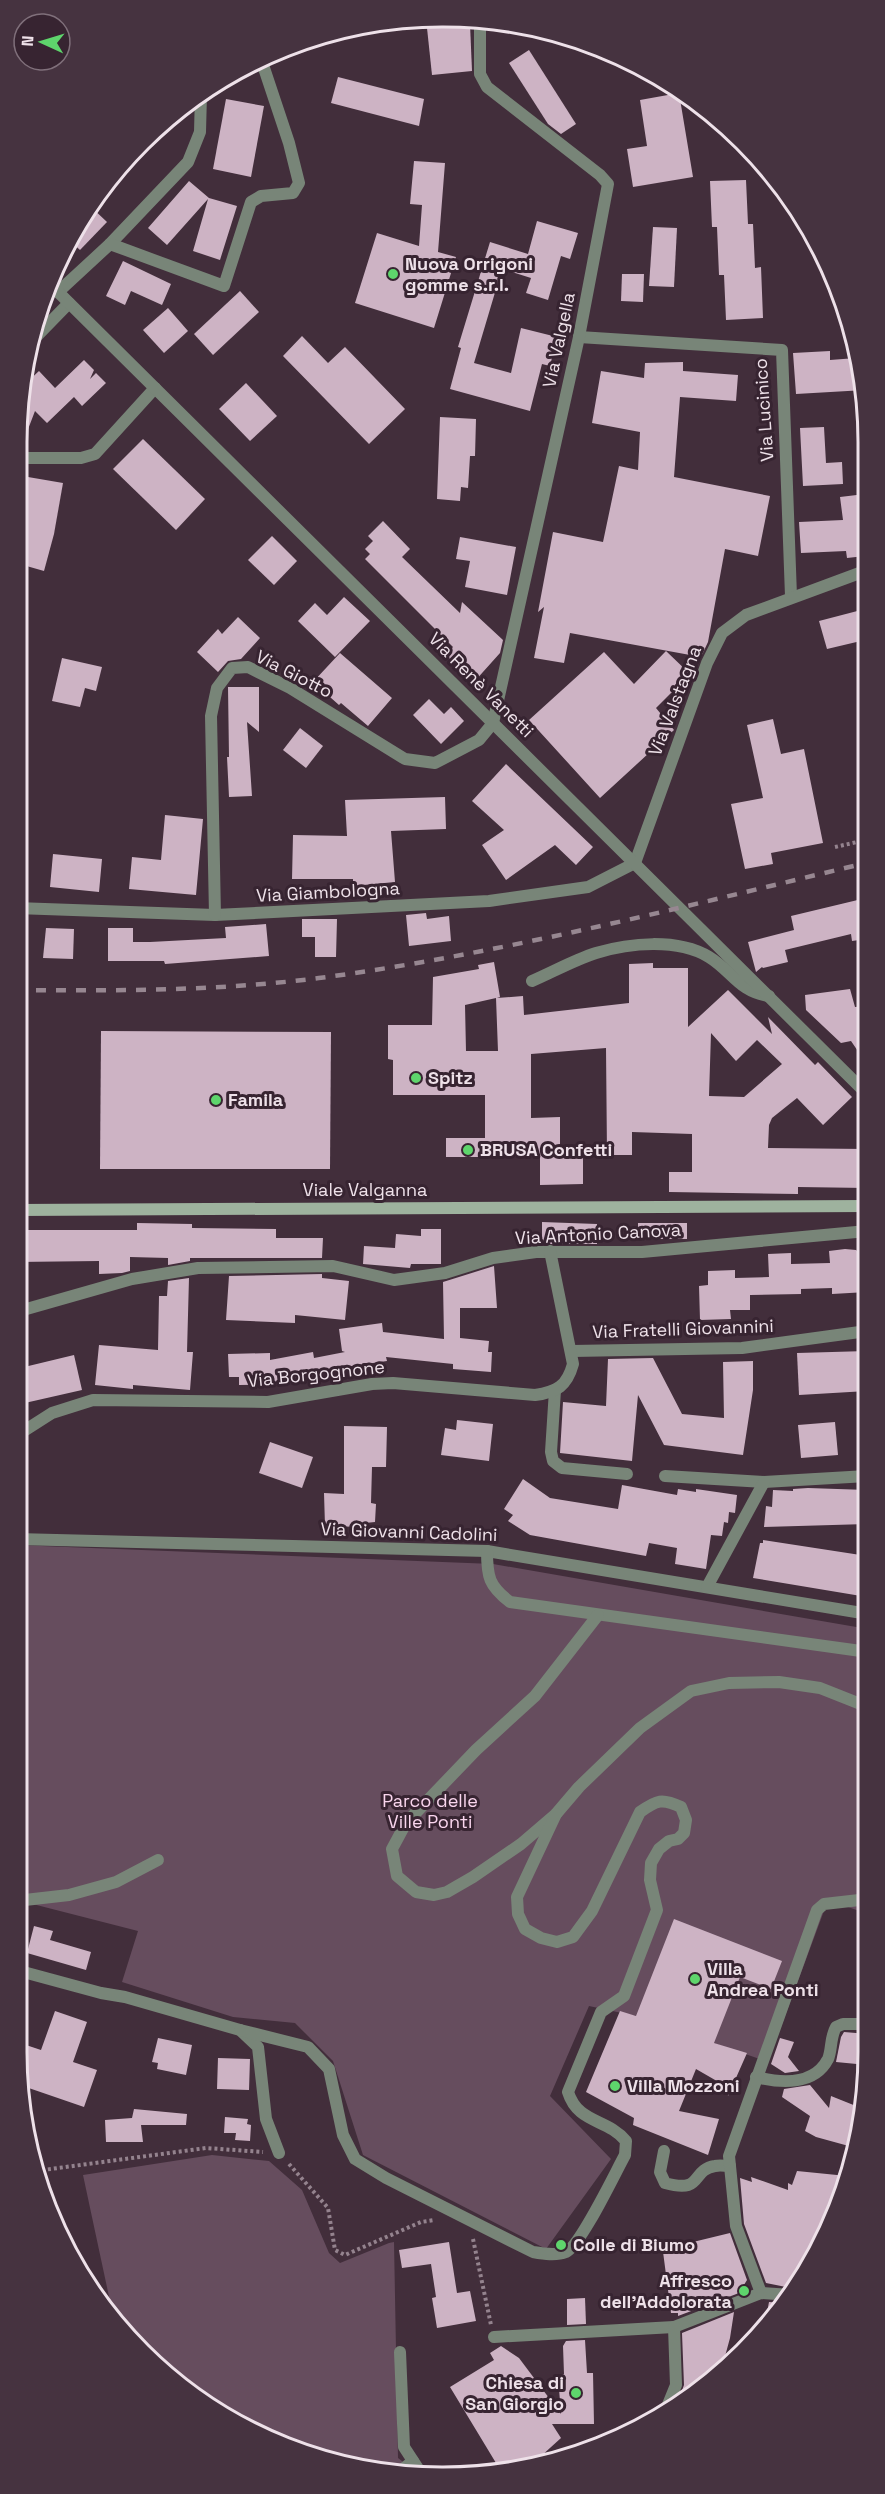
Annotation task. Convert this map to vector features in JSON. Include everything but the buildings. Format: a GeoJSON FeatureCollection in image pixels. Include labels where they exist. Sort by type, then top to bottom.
{"type":"FeatureCollection","features":[{"type":"Feature","properties":{"kind":"main road","name":"Viale Valganna"},"geometry":{"type":"LineString","coordinates":[[27,1210],[858,1206]]}},
{"type":"Feature","properties":{"kind":"street","name":"Via Valgella"},"geometry":{"type":"LineString","coordinates":[[480,29],[480,74],[487,87],[600,175],[608,184],[579,337],[493,723]]}},
{"type":"Feature","properties":{"kind":"street"},"geometry":{"type":"LineString","coordinates":[[110,244],[224,286],[251,202],[261,196],[293,193],[300,183],[264,68]]}},
{"type":"Feature","properties":{"kind":"street"},"geometry":{"type":"LineString","coordinates":[[59,283],[110,244],[188,162],[200,132],[201,105]]}},
{"type":"Feature","properties":{"kind":"street","name":"Via Renè Vanetti"},"geometry":{"type":"LineString","coordinates":[[56,290],[858,1084]]}},
{"type":"Feature","properties":{"kind":"street"},"geometry":{"type":"LineString","coordinates":[[42,330],[69,303]]}},
{"type":"Feature","properties":{"kind":"street","name":"Via Lucinico"},"geometry":{"type":"LineString","coordinates":[[579,337],[782,351],[791,596]]}},
{"type":"Feature","properties":{"kind":"street"},"geometry":{"type":"LineString","coordinates":[[27,458],[81,458],[95,454],[155,388]]}},
{"type":"Feature","properties":{"kind":"street","name":"Via Valstagna"},"geometry":{"type":"LineString","coordinates":[[635,863],[707,663],[722,633],[746,615],[791,596],[858,573]]}},
{"type":"Feature","properties":{"kind":"street","name":"Via Giotto"},"geometry":{"type":"LineString","coordinates":[[215,915],[211,717],[217,688],[232,668],[248,667],[290,688],[405,759],[435,763],[479,740],[493,723]]}},
{"type":"Feature","properties":{"kind":"street","name":"Via Giambologna"},"geometry":{"type":"LineString","coordinates":[[27,908],[215,915],[489,901],[588,887],[635,863]]}},
{"type":"Feature","properties":{"kind":"street"},"geometry":{"type":"LineString","coordinates":[[532,981],[595,954],[629,946],[665,945],[692,949],[710,957],[753,994],[769,996]]}},
{"type":"Feature","properties":{"kind":"street","name":"Via Antonio Canova"},"geometry":{"type":"LineString","coordinates":[[27,1309],[132,1279],[198,1268],[333,1266],[394,1280],[445,1273],[492,1258],[549,1251],[642,1252],[858,1232]]}},
{"type":"Feature","properties":{"kind":"street"},"geometry":{"type":"LineString","coordinates":[[549,1251],[573,1364],[569,1380],[555,1390],[551,1452],[553,1461],[562,1468],[627,1474]]}},
{"type":"Feature","properties":{"kind":"street","name":"Via Fratelli Giovannini"},"geometry":{"type":"LineString","coordinates":[[572,1351],[742,1348],[858,1332]]}},
{"type":"Feature","properties":{"kind":"street","name":"Via Borgognone"},"geometry":{"type":"LineString","coordinates":[[27,1429],[52,1413],[93,1401],[268,1402],[372,1384],[393,1383],[535,1395],[555,1390]]}},
{"type":"Feature","properties":{"kind":"street"},"geometry":{"type":"LineString","coordinates":[[665,1476],[764,1482],[858,1477]]}},
{"type":"Feature","properties":{"kind":"street"},"geometry":{"type":"LineString","coordinates":[[707,1587],[764,1482]]}},
{"type":"Feature","properties":{"kind":"street","name":"Via Giovanni Cadolini"},"geometry":{"type":"LineString","coordinates":[[27,1539],[487,1551],[858,1612]]}},
{"type":"Feature","properties":{"kind":"street"},"geometry":{"type":"LineString","coordinates":[[487,1551],[487,1573],[496,1591],[510,1602],[858,1650]]}},
{"type":"Feature","properties":{"kind":"street"},"geometry":{"type":"LineString","coordinates":[[598,1615],[536,1696],[476,1750],[406,1823],[392,1849],[397,1876],[416,1892],[434,1895],[447,1892],[511,1851],[556,1814],[579,1787],[640,1728],[691,1691],[729,1683],[778,1682],[820,1688],[858,1703]]}},
{"type":"Feature","properties":{"kind":"street"},"geometry":{"type":"LineString","coordinates":[[27,1973],[308,2047],[328,2069],[342,2135],[355,2159],[386,2178],[534,2252],[552,2255],[567,2252],[579,2240],[625,2155],[626,2141],[617,2131],[582,2115],[572,2105],[568,2092],[601,2012],[624,1996],[657,1910],[650,1880],[651,1863],[659,1849],[669,1841],[678,1839],[684,1833],[686,1820],[681,1806],[668,1800],[654,1802],[640,1812],[592,1911],[573,1937],[557,1942],[541,1938],[525,1929],[518,1914],[517,1897],[556,1814]]}},
{"type":"Feature","properties":{"kind":"street"},"geometry":{"type":"LineString","coordinates":[[27,1900],[69,1895],[117,1882],[158,1860]]}},
{"type":"Feature","properties":{"kind":"street"},"geometry":{"type":"LineString","coordinates":[[761,2293],[736,2226],[729,2156],[817,1910],[824,1904],[839,1900],[858,1899]]}},
{"type":"Feature","properties":{"kind":"street"},"geometry":{"type":"LineString","coordinates":[[756,2077],[775,2082],[792,2083],[816,2073],[828,2059],[836,2027],[843,2024],[858,2024]]}},
{"type":"Feature","properties":{"kind":"street"},"geometry":{"type":"LineString","coordinates":[[240,2030],[258,2047],[266,2119],[279,2153]]}},
{"type":"Feature","properties":{"kind":"street"},"geometry":{"type":"LineString","coordinates":[[664,2151],[660,2172],[664,2183],[681,2188],[692,2185],[705,2171],[714,2166],[730,2166]]}},
{"type":"Feature","properties":{"kind":"street"},"geometry":{"type":"LineString","coordinates":[[494,2337],[674,2327],[761,2293],[779,2294]]}},
{"type":"Feature","properties":{"kind":"street"},"geometry":{"type":"LineString","coordinates":[[670,2399],[676,2385],[674,2327]]}},
{"type":"Feature","properties":{"kind":"street"},"geometry":{"type":"LineString","coordinates":[[400,2352],[404,2448],[416,2466]]}},
{"type":"Feature","properties":{"kind":"street"},"geometry":{"type":"LineString","coordinates":[[408,2465],[413,2461]]}},
{"type":"Feature","properties":{"kind":"path"},"geometry":{"type":"LineString","coordinates":[[835,847],[858,842]]}},
{"type":"Feature","properties":{"kind":"path"},"geometry":{"type":"LineString","coordinates":[[44,2170],[206,2148],[279,2153],[328,2208],[335,2250],[345,2255],[421,2222],[441,2219]]}},
{"type":"Feature","properties":{"kind":"path"},"geometry":{"type":"LineString","coordinates":[[470,2234],[475,2242],[494,2337]]}},
{"type":"Feature","properties":{"kind":"green space","name":"Parco delle Ville Ponti"},"geometry":{"type":"Polygon","coordinates":[[[27,1545],[493,1564],[858,1627],[858,1910],[828,1900],[768,2062],[636,2016],[589,2006],[550,2096],[611,2159],[546,2249],[363,2155],[333,2061],[295,2023],[233,2017],[122,1982],[138,1931],[27,1903],[27,1545]]]}},
{"type":"Feature","properties":{"kind":"green space"},"geometry":{"type":"Polygon","coordinates":[[[212,2155],[269,2161],[302,2190],[329,2253],[340,2263],[394,2242],[398,2458],[407,2465],[335,2453],[283,2435],[212,2397],[169,2364],[130,2325],[110,2299],[83,2175],[212,2155]]]}},
{"type":"Feature","properties":{"kind":"railway"},"geometry":{"type":"LineString","coordinates":[[27,990],[136,990],[255,985],[401,966],[668,911],[858,865]]}},
{"type":"Feature","properties":{"kind":"place","name":"Nuova Orrigoni gomme s.r.l."},"geometry":{"type":"Point","coordinates":[393,274]}},
{"type":"Feature","properties":{"kind":"place","name":"Spitz"},"geometry":{"type":"Point","coordinates":[416,1078]}},
{"type":"Feature","properties":{"kind":"place","name":"Famila"},"geometry":{"type":"Point","coordinates":[216,1100]}},
{"type":"Feature","properties":{"kind":"place","name":"BRUSA Confetti"},"geometry":{"type":"Point","coordinates":[468,1150]}},
{"type":"Feature","properties":{"kind":"place","name":"Villa Andrea Ponti"},"geometry":{"type":"Point","coordinates":[695,1979]}},
{"type":"Feature","properties":{"kind":"place","name":"Villa Mozzoni"},"geometry":{"type":"Point","coordinates":[615,2086]}},
{"type":"Feature","properties":{"kind":"place","name":"Colle di Biumo"},"geometry":{"type":"Point","coordinates":[561,2245]}},
{"type":"Feature","properties":{"kind":"place","name":"Affresco dell'Addolorata"},"geometry":{"type":"Point","coordinates":[744,2291]}},
{"type":"Feature","properties":{"kind":"place","name":"Chiesa di San Giorgio"},"geometry":{"type":"Point","coordinates":[576,2393]}}]}
